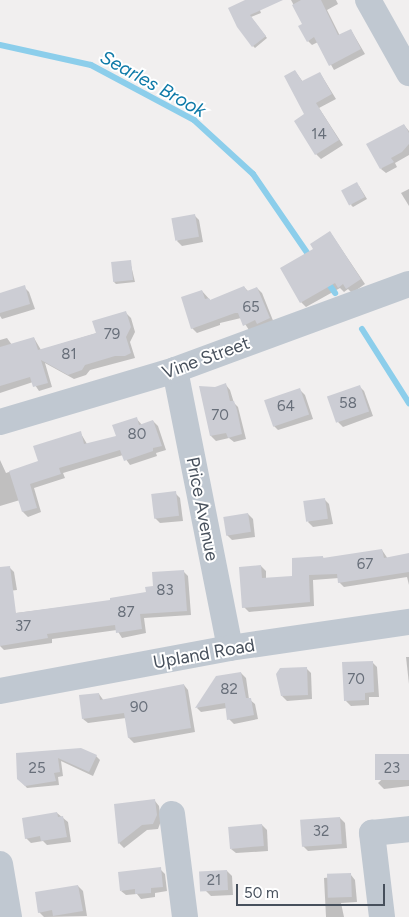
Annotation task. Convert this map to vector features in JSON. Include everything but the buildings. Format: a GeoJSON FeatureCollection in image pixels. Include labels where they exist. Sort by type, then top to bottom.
{"type":"FeatureCollection","features":[{"type":"Feature","properties":{"kind":"street"},"geometry":{"type":"LineString","coordinates":[[368,0],[409,73]]}},
{"type":"Feature","properties":{"kind":"street","name":"Vine Street"},"geometry":{"type":"LineString","coordinates":[[0,422],[175,370],[409,284]]}},
{"type":"Feature","properties":{"kind":"street","name":"Price Avenue"},"geometry":{"type":"LineString","coordinates":[[175,370],[230,648]]}},
{"type":"Feature","properties":{"kind":"street","name":"Upland Road"},"geometry":{"type":"LineString","coordinates":[[0,691],[230,648],[409,622]]}},
{"type":"Feature","properties":{"kind":"street"},"geometry":{"type":"LineString","coordinates":[[172,814],[185,917]]}},
{"type":"Feature","properties":{"kind":"street"},"geometry":{"type":"LineString","coordinates":[[382,917],[372,833],[409,829]]}},
{"type":"Feature","properties":{"kind":"street"},"geometry":{"type":"LineString","coordinates":[[0,864],[9,917]]}},
{"type":"Feature","properties":{"kind":"waterway","name":"Searles Brook"},"geometry":{"type":"LineString","coordinates":[[0,45],[91,65],[194,120],[253,174],[312,260]]}},
{"type":"Feature","properties":{"kind":"waterway","name":"Searles Brook"},"geometry":{"type":"LineString","coordinates":[[326,280],[335,293]]}},
{"type":"Feature","properties":{"kind":"waterway","name":"Searles Brook"},"geometry":{"type":"LineString","coordinates":[[362,329],[409,403]]}}]}
